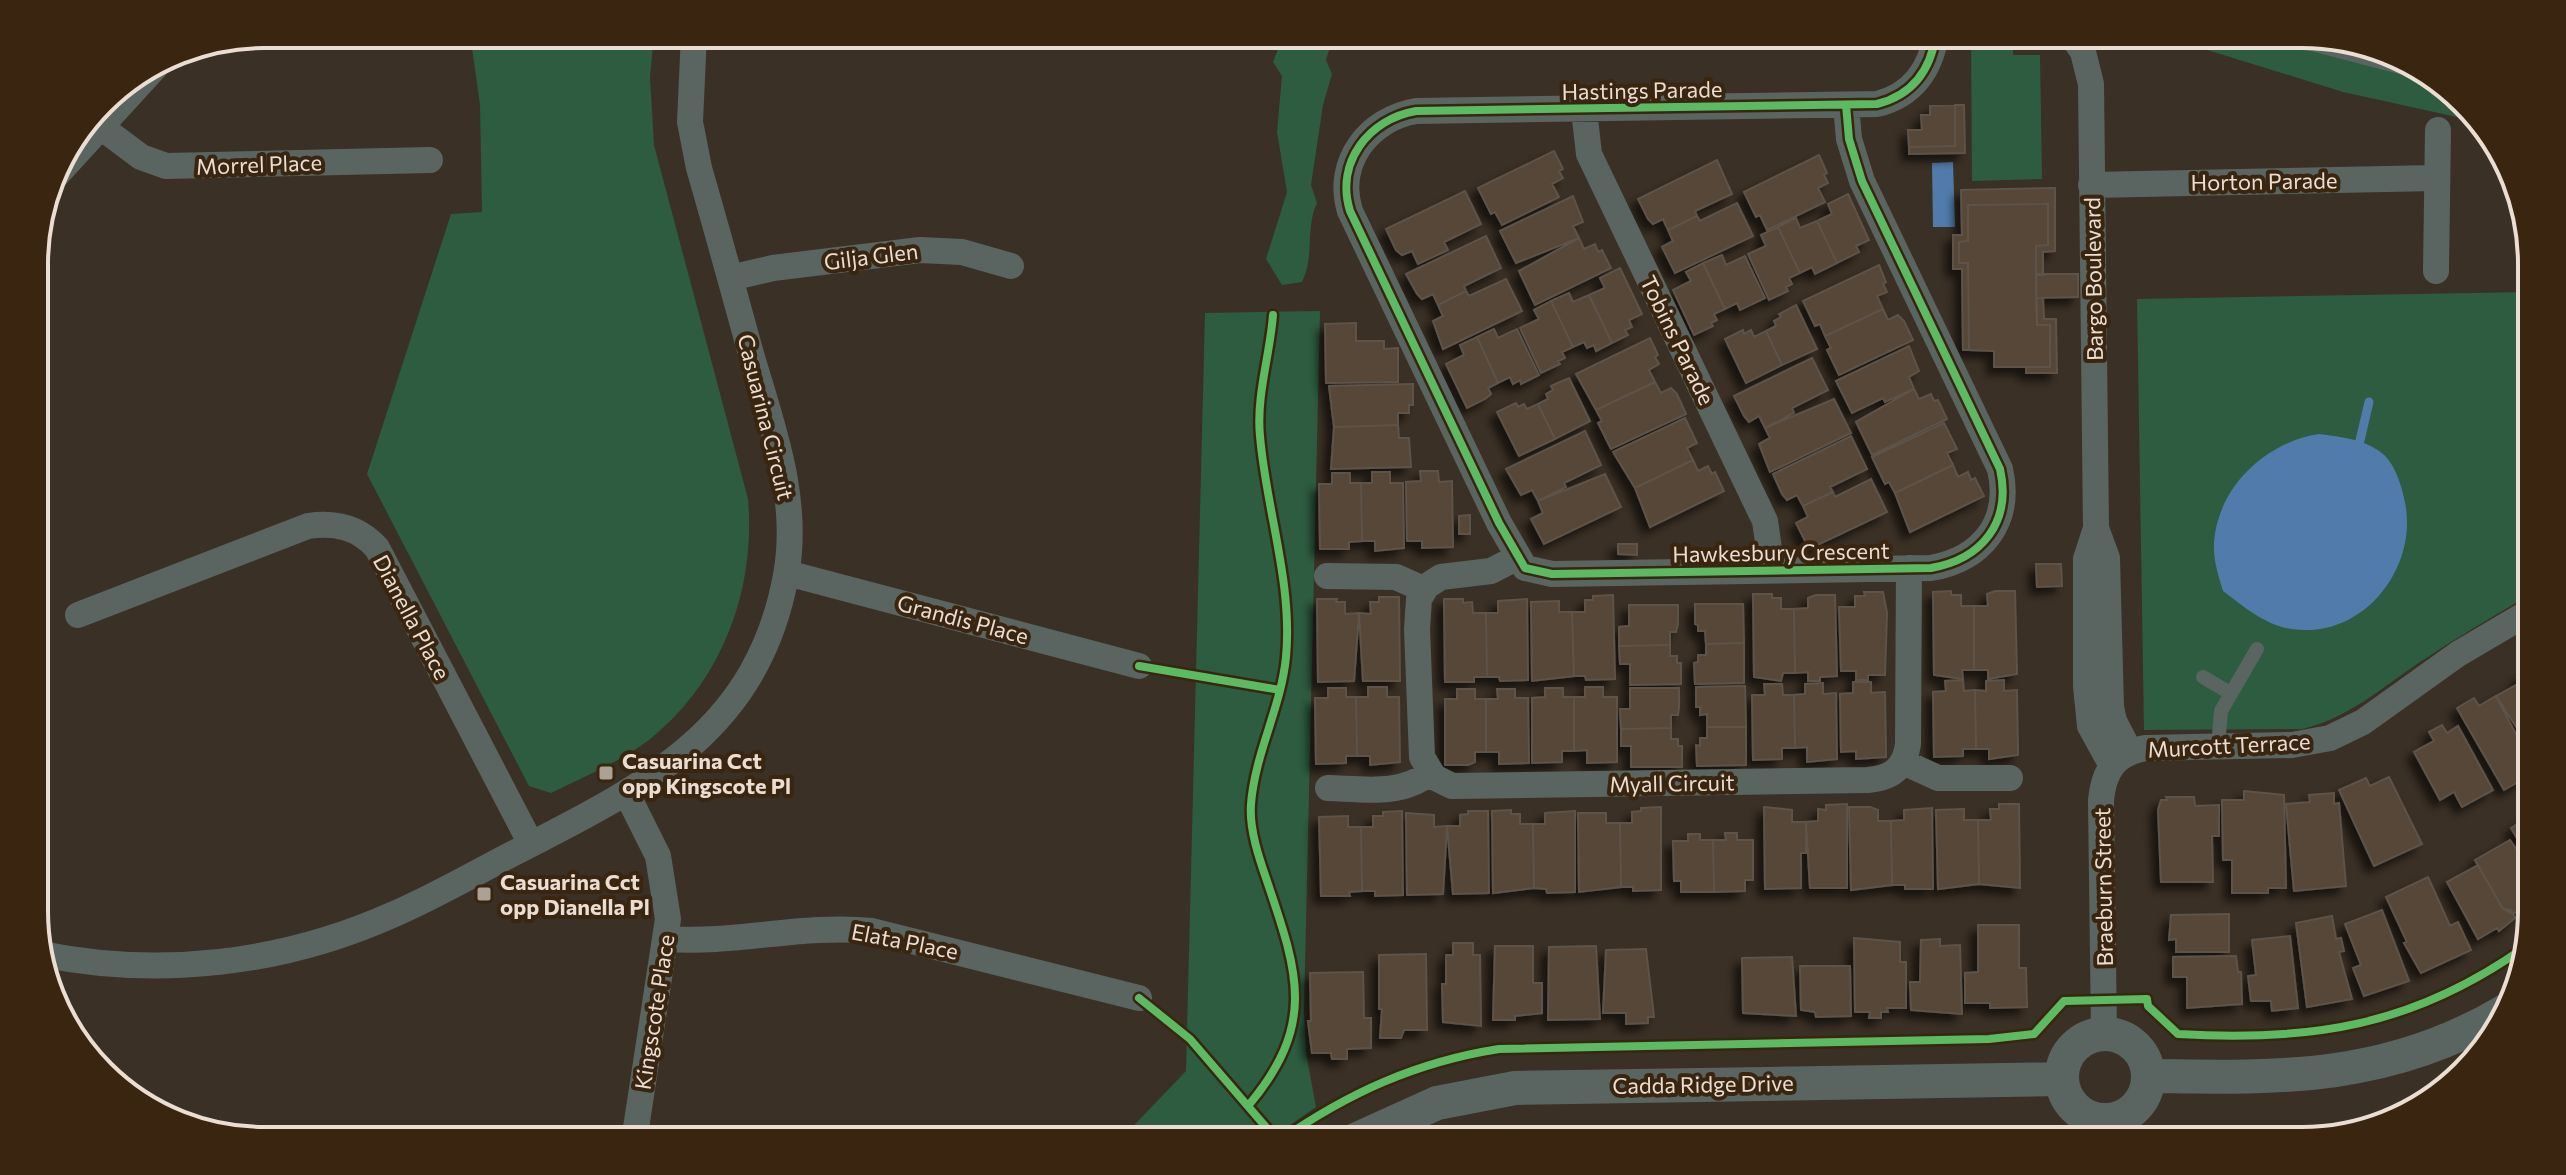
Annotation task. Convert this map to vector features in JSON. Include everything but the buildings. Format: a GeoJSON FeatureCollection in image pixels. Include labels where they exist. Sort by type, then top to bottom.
{"type":"FeatureCollection","features":[{"type":"Feature","properties":{"kind":"street","name":"Casuarina Circuit"},"geometry":{"type":"LineString","coordinates":[[53,956],[151,966],[232,961],[334,938],[394,915],[627,794],[675,763],[725,714],[762,651],[787,573],[790,530],[785,478],[690,122],[693,48]]}},
{"type":"Feature","properties":{"kind":"street","name":"Hastings Parade"},"geometry":{"type":"LineString","coordinates":[[1516,558],[1353,220],[1346,180],[1353,155],[1366,135],[1398,115],[1425,110],[1584,110],[1886,102],[1908,91],[1928,64],[1932,48]]}},
{"type":"Feature","properties":{"kind":"street","name":"Bargo Boulevard"},"geometry":{"type":"LineString","coordinates":[[2080,48],[2090,74],[2096,528],[2107,558],[2111,707],[2120,758]]}},
{"type":"Feature","properties":{"kind":"street"},"geometry":{"type":"LineString","coordinates":[[82,148],[129,97]]}},
{"type":"Feature","properties":{"kind":"street","name":"Hawkesbury Crescent"},"geometry":{"type":"LineString","coordinates":[[1516,558],[1531,571],[1552,574],[1909,568],[1952,563],[1980,547],[2000,516],[2003,479],[1995,456],[1856,166],[1846,105]]}},
{"type":"Feature","properties":{"kind":"street","name":"Tobins Parade"},"geometry":{"type":"LineString","coordinates":[[1584,110],[1589,154],[1765,521],[1772,570]]}},
{"type":"Feature","properties":{"kind":"street","name":"Morrel Place"},"geometry":{"type":"LineString","coordinates":[[101,127],[135,154],[166,166],[430,160]]}},
{"type":"Feature","properties":{"kind":"street"},"geometry":{"type":"LineString","coordinates":[[2436,271],[2438,130]]}},
{"type":"Feature","properties":{"kind":"street","name":"Horton Parade"},"geometry":{"type":"LineString","coordinates":[[2091,185],[2436,178]]}},
{"type":"Feature","properties":{"kind":"street","name":"Gilja Glen"},"geometry":{"type":"LineString","coordinates":[[730,278],[773,268],[920,250],[962,252],[1011,266]]}},
{"type":"Feature","properties":{"kind":"street","name":"Dianella Place"},"geometry":{"type":"LineString","coordinates":[[78,615],[308,526],[335,524],[361,534],[377,548],[531,844]]}},
{"type":"Feature","properties":{"kind":"street"},"geometry":{"type":"LineString","coordinates":[[1328,788],[1395,789],[1411,786],[1429,773],[1422,757],[1417,629],[1421,594],[1441,577],[1491,571],[1516,558]]}},
{"type":"Feature","properties":{"kind":"street"},"geometry":{"type":"LineString","coordinates":[[1909,568],[1908,744],[1903,762],[1938,778],[2010,778]]}},
{"type":"Feature","properties":{"kind":"street","name":"Grandis Place"},"geometry":{"type":"LineString","coordinates":[[787,573],[1139,666]]}},
{"type":"Feature","properties":{"kind":"street"},"geometry":{"type":"LineString","coordinates":[[1327,576],[1396,577],[1421,594]]}},
{"type":"Feature","properties":{"kind":"street","name":"Murcott Terrace"},"geometry":{"type":"LineString","coordinates":[[2120,758],[2156,747],[2305,744],[2353,728],[2458,654],[2518,619]]}},
{"type":"Feature","properties":{"kind":"street","name":"Braeburn Street"},"geometry":{"type":"LineString","coordinates":[[2104,1035],[2101,800],[2120,758]]}},
{"type":"Feature","properties":{"kind":"street","name":"Myall Circuit"},"geometry":{"type":"LineString","coordinates":[[1429,773],[1452,786],[1868,780],[1891,775],[1903,762]]}},
{"type":"Feature","properties":{"kind":"street","name":"Kingscote Place"},"geometry":{"type":"LineString","coordinates":[[627,794],[658,856],[667,902],[667,939],[636,1127]]}},
{"type":"Feature","properties":{"kind":"street","name":"Elata Place"},"geometry":{"type":"LineString","coordinates":[[667,939],[707,940],[836,928],[872,931],[1139,998]]}},
{"type":"Feature","properties":{"kind":"street"},"geometry":{"type":"LineString","coordinates":[[2148,1076],[2248,1077],[2332,1073],[2409,1054],[2488,1020]]}},
{"type":"Feature","properties":{"kind":"street"},"geometry":{"type":"LineString","coordinates":[[2103,1127],[2077,1110],[2064,1091],[2062,1079],[2064,1066],[2078,1044],[2104,1035],[2125,1040],[2135,1047],[2146,1065],[2148,1076],[2141,1101],[2111,1127]]}},
{"type":"Feature","properties":{"kind":"street","name":"Cadda Ridge Drive"},"geometry":{"type":"LineString","coordinates":[[1384,1127],[1437,1103],[1515,1088],[2062,1079]]}},
{"type":"Feature","properties":{"kind":"lane"},"geometry":{"type":"LineString","coordinates":[[2218,746],[2219,720],[2230,693],[2257,649]]}},
{"type":"Feature","properties":{"kind":"lane"},"geometry":{"type":"LineString","coordinates":[[2203,677],[2230,693]]}},
{"type":"Feature","properties":{"kind":"green space"},"geometry":{"type":"Polygon","coordinates":[[[472,48],[653,48],[650,77],[654,145],[748,499],[746,567],[739,600],[715,662],[696,691],[675,717],[638,748],[551,793],[529,786],[367,474],[451,214],[482,212],[480,105],[472,48]]]}},
{"type":"Feature","properties":{"kind":"green space"},"geometry":{"type":"Polygon","coordinates":[[[1278,48],[1330,48],[1326,60],[1332,74],[1323,105],[1311,185],[1317,203],[1311,222],[1306,272],[1302,282],[1282,285],[1266,259],[1287,192],[1277,132],[1282,76],[1273,62],[1278,48]]]}},
{"type":"Feature","properties":{"kind":"green space"},"geometry":{"type":"Polygon","coordinates":[[[1971,48],[2013,48],[2013,55],[2040,55],[2042,179],[1972,181],[1971,48]]]}},
{"type":"Feature","properties":{"kind":"green space"},"geometry":{"type":"Polygon","coordinates":[[[2201,48],[2308,48],[2401,73],[2434,93],[2461,118],[2343,92],[2201,48]]]}},
{"type":"Feature","properties":{"kind":"green space"},"geometry":{"type":"Polygon","coordinates":[[[2518,292],[2518,602],[2434,653],[2364,701],[2319,724],[2302,729],[2144,730],[2137,299],[2518,292]]]}},
{"type":"Feature","properties":{"kind":"green space"},"geometry":{"type":"Polygon","coordinates":[[[1320,311],[1304,1011],[1306,1053],[1316,1107],[1287,1127],[1132,1127],[1186,1071],[1205,313],[1320,311]]]}},
{"type":"Feature","properties":{"kind":"water"},"geometry":{"type":"Polygon","coordinates":[[[1953,162],[1955,227],[1933,227],[1932,163],[1953,162]]]}},
{"type":"Feature","properties":{"kind":"water"},"geometry":{"type":"Polygon","coordinates":[[[2319,434],[2361,442],[2387,458],[2404,498],[2407,523],[2404,548],[2382,592],[2364,610],[2343,622],[2318,629],[2292,629],[2264,620],[2223,591],[2215,561],[2214,542],[2217,522],[2225,503],[2248,470],[2281,447],[2319,434]]]}},
{"type":"Feature","properties":{"kind":"waterway"},"geometry":{"type":"LineString","coordinates":[[2357,453],[2369,402]]}},
{"type":"Feature","properties":{"kind":"cycle path"},"geometry":{"type":"LineString","coordinates":[[1846,105],[1849,139],[1862,181],[2000,469],[2003,488],[2001,506],[1989,535],[1965,556],[1931,568],[1552,574],[1525,568],[1499,523],[1350,211],[1347,176],[1360,146],[1384,123],[1416,111],[1877,104],[1910,87],[1925,69],[1934,48]]}},
{"type":"Feature","properties":{"kind":"cycle path"},"geometry":{"type":"LineString","coordinates":[[1248,1106],[1270,1077],[1284,1049],[1293,1023],[1295,997],[1287,943],[1258,853],[1251,814],[1257,767],[1279,694],[1286,657],[1286,602],[1259,421],[1273,315]]}},
{"type":"Feature","properties":{"kind":"cycle path"},"geometry":{"type":"LineString","coordinates":[[1139,666],[1280,690]]}},
{"type":"Feature","properties":{"kind":"cycle path"},"geometry":{"type":"LineString","coordinates":[[1300,1127],[1357,1094],[1411,1071],[1499,1049],[1989,1039],[2034,1034],[2064,1001],[2147,999],[2148,1006],[2178,1034],[2227,1036],[2317,1031],[2360,1023],[2443,995],[2514,954]]}},
{"type":"Feature","properties":{"kind":"cycle path"},"geometry":{"type":"LineString","coordinates":[[1139,998],[1190,1039],[1266,1127]]}},
{"type":"Feature","properties":{"kind":"place","name":"Casuarina Cct opp Kingscote Pl"},"geometry":{"type":"Point","coordinates":[606,773]}},
{"type":"Feature","properties":{"kind":"place","name":"Casuarina Cct opp Dianella Pl"},"geometry":{"type":"Point","coordinates":[484,894]}}]}
